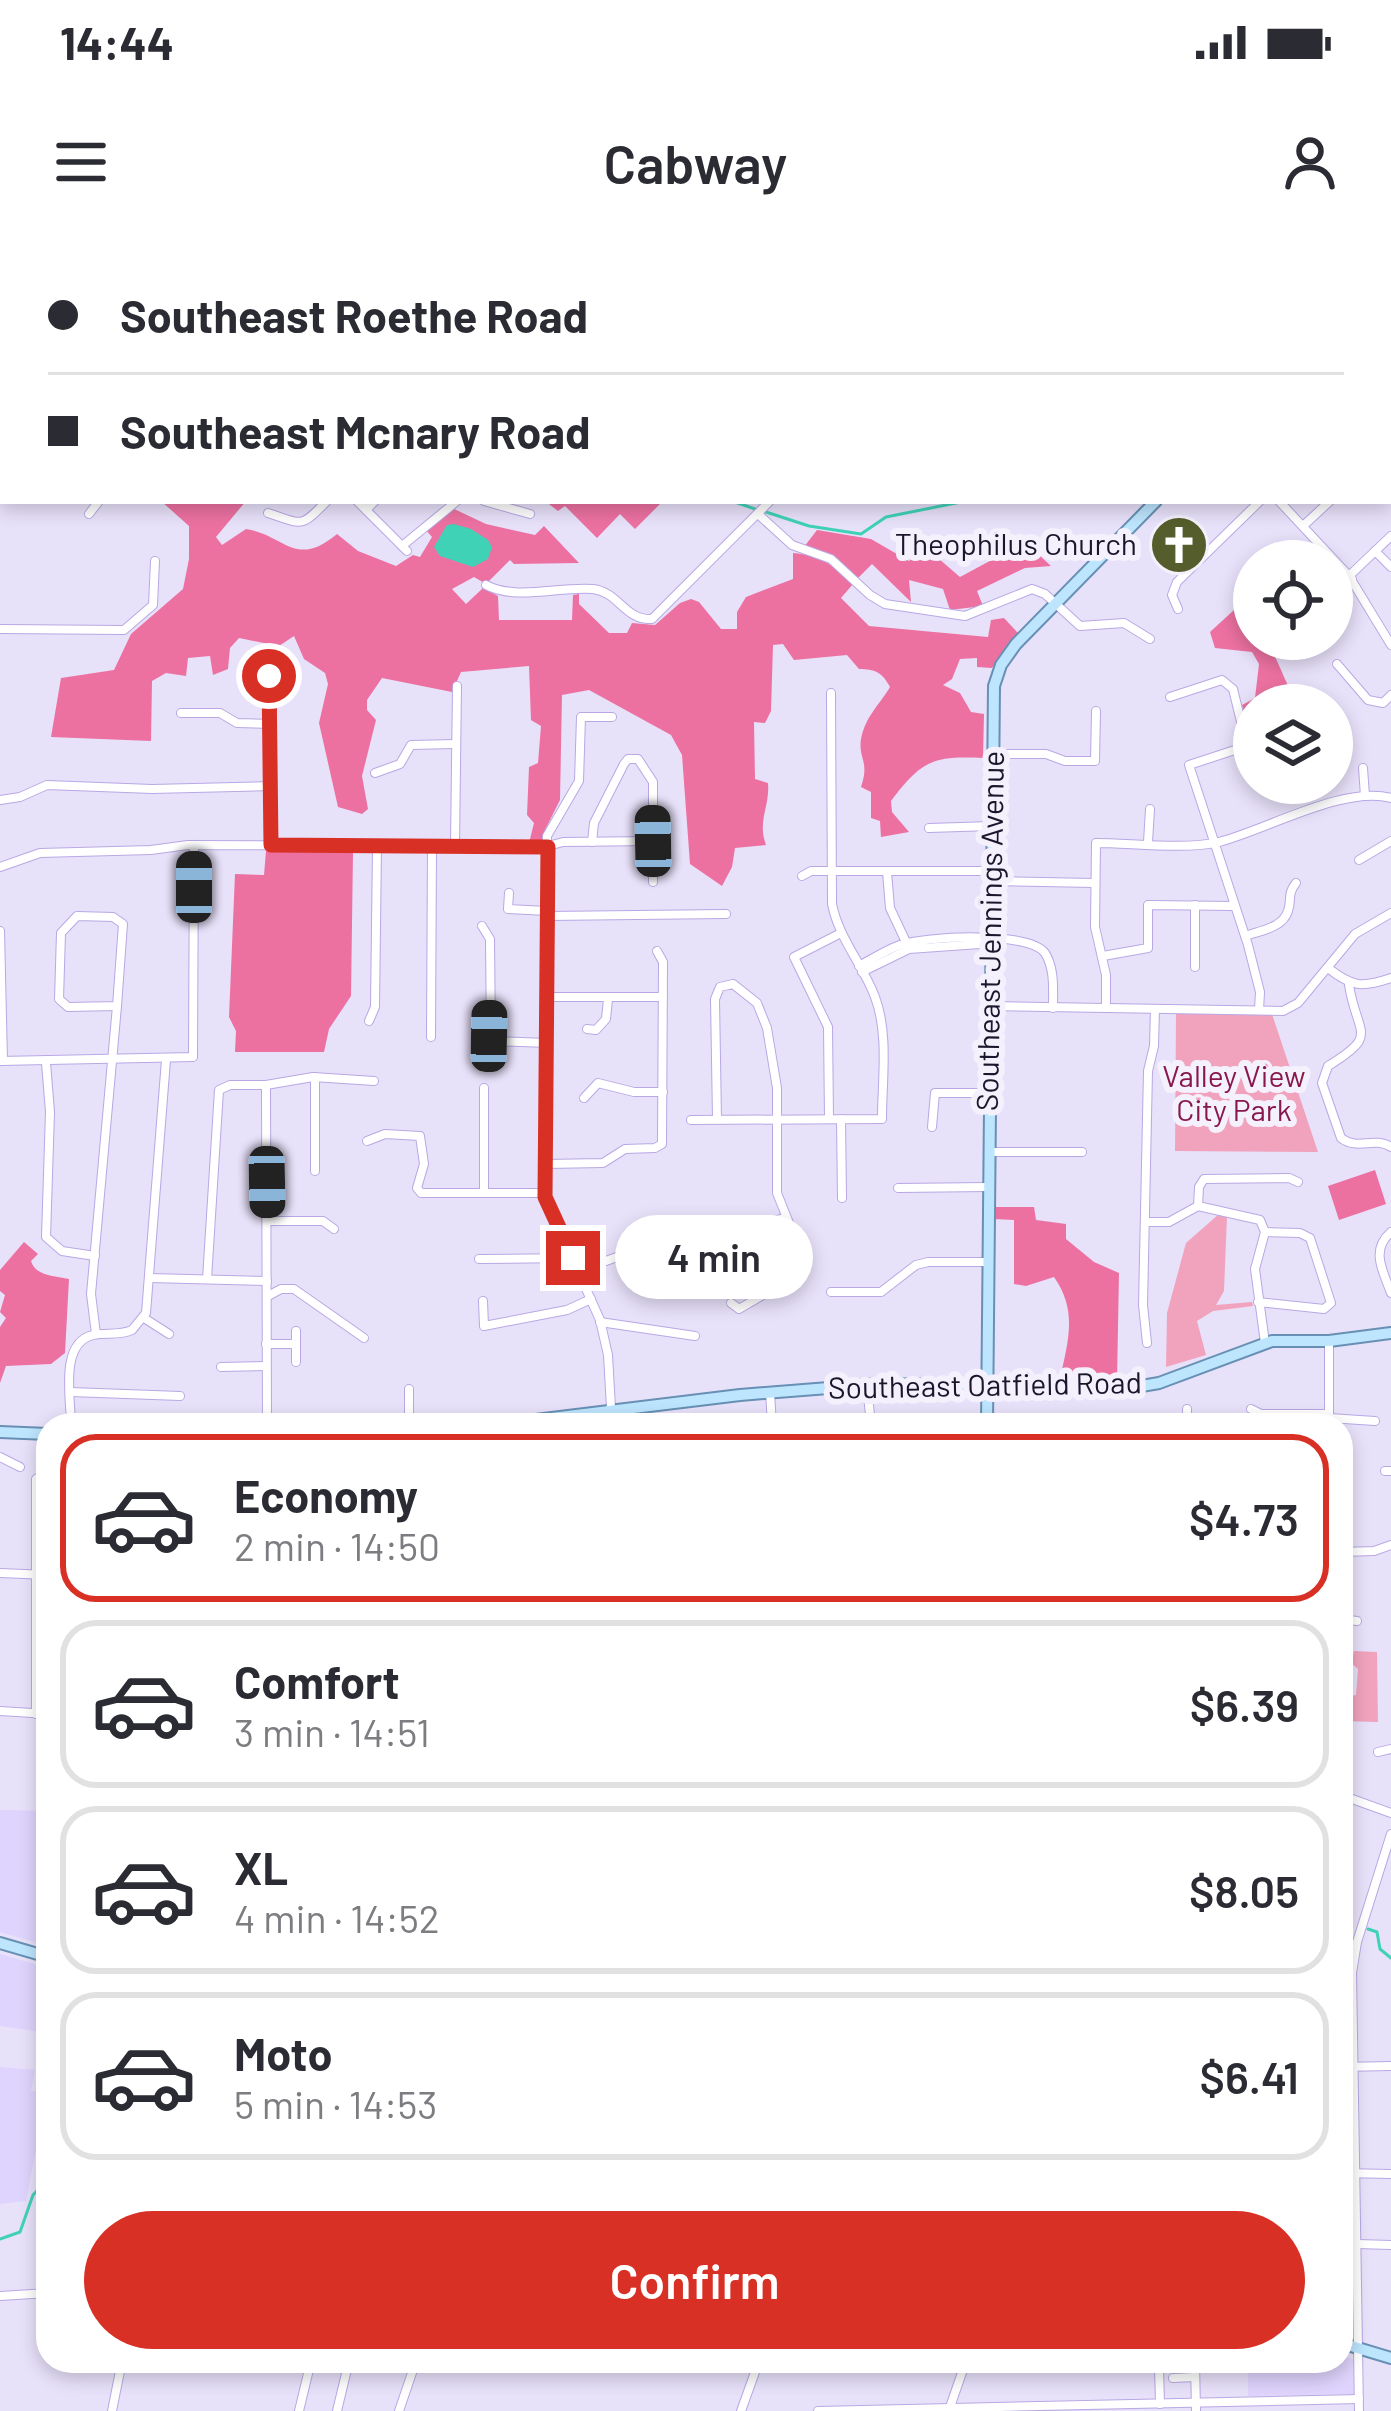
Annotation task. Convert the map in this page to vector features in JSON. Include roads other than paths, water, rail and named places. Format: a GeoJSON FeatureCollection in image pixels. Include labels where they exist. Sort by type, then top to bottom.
{"type":"FeatureCollection","features":[{"type":"Feature","properties":{"kind":"main road","name":"Southeast Jennings Avenue"},"geometry":{"type":"LineString","coordinates":[[987,1413],[993,698],[999,670],[1016,644],[1153,504]]}},
{"type":"Feature","properties":{"kind":"main road","name":"Southeast Oatfield Road"},"geometry":{"type":"LineString","coordinates":[[597,1413],[867,1385],[1126,1389],[1265,1343],[1391,1333]]}},
{"type":"Feature","properties":{"kind":"main road"},"geometry":{"type":"LineString","coordinates":[[0,1432],[36,1433]]}},
{"type":"Feature","properties":{"kind":"main road"},"geometry":{"type":"LineString","coordinates":[[0,1943],[36,1954]]}},
{"type":"Feature","properties":{"kind":"main road"},"geometry":{"type":"LineString","coordinates":[[1353,2346],[1391,2358]]}},
{"type":"Feature","properties":{"kind":"street"},"geometry":{"type":"LineString","coordinates":[[89,514],[97,504]]}},
{"type":"Feature","properties":{"kind":"street"},"geometry":{"type":"LineString","coordinates":[[268,513],[302,524],[324,504]]}},
{"type":"Feature","properties":{"kind":"street"},"geometry":{"type":"LineString","coordinates":[[360,504],[405,549],[454,504]]}},
{"type":"Feature","properties":{"kind":"street"},"geometry":{"type":"LineString","coordinates":[[366,510],[372,504]]}},
{"type":"Feature","properties":{"kind":"street"},"geometry":{"type":"LineString","coordinates":[[495,504],[530,514]]}},
{"type":"Feature","properties":{"kind":"street"},"geometry":{"type":"LineString","coordinates":[[487,585],[501,591],[593,589],[610,596],[634,617],[647,620],[660,614],[767,504]]}},
{"type":"Feature","properties":{"kind":"street"},"geometry":{"type":"LineString","coordinates":[[1178,609],[1172,596],[1178,582],[1257,504]]}},
{"type":"Feature","properties":{"kind":"street"},"geometry":{"type":"LineString","coordinates":[[1282,504],[1317,540]]}},
{"type":"Feature","properties":{"kind":"street"},"geometry":{"type":"LineString","coordinates":[[1304,526],[1327,504]]}},
{"type":"Feature","properties":{"kind":"street"},"geometry":{"type":"LineString","coordinates":[[758,514],[792,545],[831,559],[885,604],[970,616],[1032,590],[1080,626],[1124,623],[1150,639]]}},
{"type":"Feature","properties":{"kind":"street"},"geometry":{"type":"LineString","coordinates":[[1353,576],[1391,536]]}},
{"type":"Feature","properties":{"kind":"street"},"geometry":{"type":"LineString","coordinates":[[1376,551],[1391,567]]}},
{"type":"Feature","properties":{"kind":"street"},"geometry":{"type":"LineString","coordinates":[[0,628],[124,630],[153,605],[155,561]]}},
{"type":"Feature","properties":{"kind":"street"},"geometry":{"type":"LineString","coordinates":[[1353,581],[1391,645]]}},
{"type":"Feature","properties":{"kind":"street"},"geometry":{"type":"LineString","coordinates":[[1337,664],[1368,700],[1383,703],[1391,695]]}},
{"type":"Feature","properties":{"kind":"street"},"geometry":{"type":"LineString","coordinates":[[266,671],[272,683],[271,845]]}},
{"type":"Feature","properties":{"kind":"street"},"geometry":{"type":"LineString","coordinates":[[1170,697],[1226,681],[1233,689],[1248,740],[1247,746],[1189,765],[1245,936],[1260,992],[1259,1010]]}},
{"type":"Feature","properties":{"kind":"street"},"geometry":{"type":"LineString","coordinates":[[455,845],[458,686]]}},
{"type":"Feature","properties":{"kind":"street"},"geometry":{"type":"LineString","coordinates":[[691,1120],[882,1119],[881,1024],[874,994],[834,912],[830,693]]}},
{"type":"Feature","properties":{"kind":"street"},"geometry":{"type":"LineString","coordinates":[[992,754],[1046,754],[1065,761],[1095,761],[1096,712]]}},
{"type":"Feature","properties":{"kind":"street"},"geometry":{"type":"LineString","coordinates":[[181,713],[220,713],[237,723],[272,724]]}},
{"type":"Feature","properties":{"kind":"street"},"geometry":{"type":"LineString","coordinates":[[606,1412],[610,1408],[608,1355],[601,1322],[545,1193],[547,913],[548,832],[579,782],[581,717],[612,717]]}},
{"type":"Feature","properties":{"kind":"street"},"geometry":{"type":"LineString","coordinates":[[375,773],[400,764],[411,745],[455,744]]}},
{"type":"Feature","properties":{"kind":"street"},"geometry":{"type":"LineString","coordinates":[[592,842],[594,823],[624,764],[635,757],[653,782],[652,882]]}},
{"type":"Feature","properties":{"kind":"street"},"geometry":{"type":"LineString","coordinates":[[1363,768],[1365,796]]}},
{"type":"Feature","properties":{"kind":"street"},"geometry":{"type":"LineString","coordinates":[[0,800],[47,785],[272,786]]}},
{"type":"Feature","properties":{"kind":"street"},"geometry":{"type":"LineString","coordinates":[[1106,1009],[1103,956],[1095,927],[1096,843],[1214,843],[1365,796],[1391,798]]}},
{"type":"Feature","properties":{"kind":"street"},"geometry":{"type":"LineString","coordinates":[[1148,842],[1150,808]]}},
{"type":"Feature","properties":{"kind":"street"},"geometry":{"type":"LineString","coordinates":[[929,828],[992,826]]}},
{"type":"Feature","properties":{"kind":"street"},"geometry":{"type":"LineString","coordinates":[[0,867],[40,853],[194,844],[548,847],[563,842],[653,841]]}},
{"type":"Feature","properties":{"kind":"street"},"geometry":{"type":"LineString","coordinates":[[1359,860],[1391,841]]}},
{"type":"Feature","properties":{"kind":"street"},"geometry":{"type":"LineString","coordinates":[[0,931],[2,1061],[194,1057],[194,844]]}},
{"type":"Feature","properties":{"kind":"street"},"geometry":{"type":"LineString","coordinates":[[431,1037],[433,845]]}},
{"type":"Feature","properties":{"kind":"street"},"geometry":{"type":"LineString","coordinates":[[368,1021],[375,1007],[377,846]]}},
{"type":"Feature","properties":{"kind":"street"},"geometry":{"type":"LineString","coordinates":[[802,876],[831,871],[887,872],[1094,883]]}},
{"type":"Feature","properties":{"kind":"street"},"geometry":{"type":"LineString","coordinates":[[887,872],[890,908],[908,946]]}},
{"type":"Feature","properties":{"kind":"street"},"geometry":{"type":"LineString","coordinates":[[1245,936],[1283,920],[1296,883]]}},
{"type":"Feature","properties":{"kind":"street"},"geometry":{"type":"LineString","coordinates":[[508,893],[508,909],[547,913],[726,914]]}},
{"type":"Feature","properties":{"kind":"street"},"geometry":{"type":"LineString","coordinates":[[1103,956],[1148,949],[1148,905],[1235,906]]}},
{"type":"Feature","properties":{"kind":"street"},"geometry":{"type":"LineString","coordinates":[[1195,905],[1195,967]]}},
{"type":"Feature","properties":{"kind":"street"},"geometry":{"type":"LineString","coordinates":[[990,1006],[1283,1011],[1295,1006],[1354,934],[1391,913]]}},
{"type":"Feature","properties":{"kind":"street"},"geometry":{"type":"LineString","coordinates":[[96,1334],[91,1308],[110,1119],[123,924],[113,917],[76,916],[61,933],[59,999],[68,1007],[117,1006]]}},
{"type":"Feature","properties":{"kind":"street"},"geometry":{"type":"LineString","coordinates":[[482,926],[490,939],[490,1042],[547,1043]]}},
{"type":"Feature","properties":{"kind":"street"},"geometry":{"type":"LineString","coordinates":[[829,1119],[828,1027],[794,957],[841,933]]}},
{"type":"Feature","properties":{"kind":"street"},"geometry":{"type":"LineString","coordinates":[[861,969],[908,946],[1018,940],[1035,944],[1047,958],[1053,1008]]}},
{"type":"Feature","properties":{"kind":"street"},"geometry":{"type":"LineString","coordinates":[[547,1164],[603,1163],[626,1149],[662,1144],[663,962],[657,951]]}},
{"type":"Feature","properties":{"kind":"street"},"geometry":{"type":"LineString","coordinates":[[1328,968],[1349,985],[1362,987],[1391,978]]}},
{"type":"Feature","properties":{"kind":"street"},"geometry":{"type":"LineString","coordinates":[[717,1119],[715,999],[726,984],[748,994],[762,1013],[774,1069],[777,1193],[795,1238],[792,1254],[772,1274],[758,1300],[740,1309],[731,1303]]}},
{"type":"Feature","properties":{"kind":"street"},"geometry":{"type":"LineString","coordinates":[[1349,985],[1359,1021],[1358,1046],[1328,1066],[1322,1083],[1341,1138],[1354,1145],[1379,1142],[1391,1147]]}},
{"type":"Feature","properties":{"kind":"street"},"geometry":{"type":"LineString","coordinates":[[547,997],[663,997]]}},
{"type":"Feature","properties":{"kind":"street"},"geometry":{"type":"LineString","coordinates":[[587,1030],[596,1030],[606,1019],[608,999]]}},
{"type":"Feature","properties":{"kind":"street"},"geometry":{"type":"LineString","coordinates":[[1147,1342],[1143,1305],[1148,1071],[1155,1010]]}},
{"type":"Feature","properties":{"kind":"street"},"geometry":{"type":"LineString","coordinates":[[71,1413],[73,1351],[82,1339],[127,1333],[144,1318],[166,1060]]}},
{"type":"Feature","properties":{"kind":"street"},"geometry":{"type":"LineString","coordinates":[[46,1063],[50,1112],[46,1237],[62,1251],[95,1256]]}},
{"type":"Feature","properties":{"kind":"street"},"geometry":{"type":"LineString","coordinates":[[207,1280],[217,1096],[224,1086],[315,1077],[374,1081]]}},
{"type":"Feature","properties":{"kind":"street"},"geometry":{"type":"LineString","coordinates":[[315,1077],[315,1172]]}},
{"type":"Feature","properties":{"kind":"street"},"geometry":{"type":"LineString","coordinates":[[584,1098],[598,1083],[663,1093]]}},
{"type":"Feature","properties":{"kind":"street"},"geometry":{"type":"LineString","coordinates":[[266,1085],[266,1413]]}},
{"type":"Feature","properties":{"kind":"street"},"geometry":{"type":"LineString","coordinates":[[484,1088],[484,1193]]}},
{"type":"Feature","properties":{"kind":"street"},"geometry":{"type":"LineString","coordinates":[[932,1127],[935,1094],[989,1093]]}},
{"type":"Feature","properties":{"kind":"street"},"geometry":{"type":"LineString","coordinates":[[841,1119],[842,1198]]}},
{"type":"Feature","properties":{"kind":"street"},"geometry":{"type":"LineString","coordinates":[[367,1141],[391,1134],[419,1136],[424,1157],[418,1191],[545,1193]]}},
{"type":"Feature","properties":{"kind":"street"},"geometry":{"type":"LineString","coordinates":[[988,1152],[1082,1152]]}},
{"type":"Feature","properties":{"kind":"street"},"geometry":{"type":"LineString","coordinates":[[1198,1206],[1201,1182],[1209,1178],[1298,1182]]}},
{"type":"Feature","properties":{"kind":"street"},"geometry":{"type":"LineString","coordinates":[[898,1188],[988,1187]]}},
{"type":"Feature","properties":{"kind":"street"},"geometry":{"type":"LineString","coordinates":[[1146,1222],[1168,1222],[1198,1206],[1256,1218],[1265,1232]]}},
{"type":"Feature","properties":{"kind":"street"},"geometry":{"type":"LineString","coordinates":[[696,1240],[707,1224],[749,1228],[784,1218]]}},
{"type":"Feature","properties":{"kind":"street"},"geometry":{"type":"LineString","coordinates":[[268,1221],[322,1221],[334,1229]]}},
{"type":"Feature","properties":{"kind":"street"},"geometry":{"type":"LineString","coordinates":[[1258,1302],[1324,1310],[1331,1304],[1310,1238],[1300,1233],[1265,1232]]}},
{"type":"Feature","properties":{"kind":"street"},"geometry":{"type":"LineString","coordinates":[[1265,1232],[1255,1263],[1265,1343]]}},
{"type":"Feature","properties":{"kind":"street"},"geometry":{"type":"LineString","coordinates":[[1391,1232],[1379,1255],[1391,1293]]}},
{"type":"Feature","properties":{"kind":"street"},"geometry":{"type":"LineString","coordinates":[[579,1271],[633,1251]]}},
{"type":"Feature","properties":{"kind":"street"},"geometry":{"type":"LineString","coordinates":[[478,1259],[573,1258]]}},
{"type":"Feature","properties":{"kind":"street"},"geometry":{"type":"LineString","coordinates":[[831,1292],[880,1292],[928,1262],[987,1262]]}},
{"type":"Feature","properties":{"kind":"street"},"geometry":{"type":"LineString","coordinates":[[150,1278],[267,1281]]}},
{"type":"Feature","properties":{"kind":"street"},"geometry":{"type":"LineString","coordinates":[[267,1297],[281,1289],[294,1289],[364,1338]]}},
{"type":"Feature","properties":{"kind":"street"},"geometry":{"type":"LineString","coordinates":[[483,1301],[484,1326],[567,1310],[591,1299]]}},
{"type":"Feature","properties":{"kind":"street"},"geometry":{"type":"LineString","coordinates":[[144,1318],[169,1334]]}},
{"type":"Feature","properties":{"kind":"street"},"geometry":{"type":"LineString","coordinates":[[601,1322],[695,1336]]}},
{"type":"Feature","properties":{"kind":"street"},"geometry":{"type":"LineString","coordinates":[[296,1331],[296,1362]]}},
{"type":"Feature","properties":{"kind":"street"},"geometry":{"type":"LineString","coordinates":[[1329,1341],[1329,1413]]}},
{"type":"Feature","properties":{"kind":"street"},"geometry":{"type":"LineString","coordinates":[[266,1344],[296,1344]]}},
{"type":"Feature","properties":{"kind":"street"},"geometry":{"type":"LineString","coordinates":[[221,1367],[266,1366]]}},
{"type":"Feature","properties":{"kind":"street"},"geometry":{"type":"LineString","coordinates":[[867,1385],[870,1413]]}},
{"type":"Feature","properties":{"kind":"street"},"geometry":{"type":"LineString","coordinates":[[409,1389],[409,1413]]}},
{"type":"Feature","properties":{"kind":"street"},"geometry":{"type":"LineString","coordinates":[[71,1392],[180,1396]]}},
{"type":"Feature","properties":{"kind":"street"},"geometry":{"type":"LineString","coordinates":[[770,1392],[771,1413]]}},
{"type":"Feature","properties":{"kind":"street"},"geometry":{"type":"LineString","coordinates":[[1251,1409],[1259,1413]]}},
{"type":"Feature","properties":{"kind":"street"},"geometry":{"type":"LineString","coordinates":[[1353,1420],[1375,1421]]}},
{"type":"Feature","properties":{"kind":"street"},"geometry":{"type":"LineString","coordinates":[[0,1457],[20,1467]]}},
{"type":"Feature","properties":{"kind":"street"},"geometry":{"type":"LineString","coordinates":[[1353,1552],[1391,1545]]}},
{"type":"Feature","properties":{"kind":"street"},"geometry":{"type":"LineString","coordinates":[[0,1573],[36,1574]]}},
{"type":"Feature","properties":{"kind":"street"},"geometry":{"type":"LineString","coordinates":[[1353,1620],[1357,1621]]}},
{"type":"Feature","properties":{"kind":"street"},"geometry":{"type":"LineString","coordinates":[[0,1712],[36,1714]]}},
{"type":"Feature","properties":{"kind":"street"},"geometry":{"type":"LineString","coordinates":[[1378,1752],[1391,1749]]}},
{"type":"Feature","properties":{"kind":"street"},"geometry":{"type":"LineString","coordinates":[[1353,1799],[1391,1813]]}},
{"type":"Feature","properties":{"kind":"street"},"geometry":{"type":"LineString","coordinates":[[1359,2411],[1354,1957],[1391,1834]]}},
{"type":"Feature","properties":{"kind":"street"},"geometry":{"type":"LineString","coordinates":[[1353,2067],[1391,2066]]}},
{"type":"Feature","properties":{"kind":"street"},"geometry":{"type":"LineString","coordinates":[[1355,2174],[1391,2174]]}},
{"type":"Feature","properties":{"kind":"street"},"geometry":{"type":"LineString","coordinates":[[1357,2244],[1391,2245]]}},
{"type":"Feature","properties":{"kind":"street"},"geometry":{"type":"LineString","coordinates":[[1353,2289],[1358,2289]]}},
{"type":"Feature","properties":{"kind":"street"},"geometry":{"type":"LineString","coordinates":[[0,2296],[36,2294]]}},
{"type":"Feature","properties":{"kind":"street"},"geometry":{"type":"LineString","coordinates":[[112,2411],[120,2373]]}},
{"type":"Feature","properties":{"kind":"street"},"geometry":{"type":"LineString","coordinates":[[299,2411],[308,2373]]}},
{"type":"Feature","properties":{"kind":"street"},"geometry":{"type":"LineString","coordinates":[[337,2411],[346,2373]]}},
{"type":"Feature","properties":{"kind":"street"},"geometry":{"type":"LineString","coordinates":[[399,2411],[412,2373]]}},
{"type":"Feature","properties":{"kind":"street"},"geometry":{"type":"LineString","coordinates":[[741,2411],[755,2373]]}},
{"type":"Feature","properties":{"kind":"street"},"geometry":{"type":"LineString","coordinates":[[949,2410],[962,2373]]}},
{"type":"Feature","properties":{"kind":"street"},"geometry":{"type":"LineString","coordinates":[[1159,2373],[1160,2404]]}},
{"type":"Feature","properties":{"kind":"street"},"geometry":{"type":"LineString","coordinates":[[1195,2373],[1196,2407]]}},
{"type":"Feature","properties":{"kind":"street"},"geometry":{"type":"LineString","coordinates":[[1173,2378],[1195,2377]]}},
{"type":"Feature","properties":{"kind":"street"},"geometry":{"type":"LineString","coordinates":[[818,2411],[1302,2406],[1359,2399]]}},
{"type":"Feature","properties":{"kind":"waterway"},"geometry":{"type":"LineString","coordinates":[[741,504],[755,509]]}},
{"type":"Feature","properties":{"kind":"waterway"},"geometry":{"type":"LineString","coordinates":[[766,512],[809,526],[861,534],[886,517],[951,504]]}},
{"type":"Feature","properties":{"kind":"waterway"},"geometry":{"type":"LineString","coordinates":[[1368,1929],[1377,1932],[1380,1949],[1391,1958]]}},
{"type":"Feature","properties":{"kind":"waterway"},"geometry":{"type":"LineString","coordinates":[[0,2239],[20,2232],[36,2192]]}},
{"type":"Feature","properties":{"kind":"place","name":"Theophilus Church"},"geometry":{"type":"Point","coordinates":[1179,545]}},
{"type":"Feature","properties":{"kind":"park label","name":"Valley View City Park"},"geometry":{"type":"Point","coordinates":[1234,1094]}}]}
